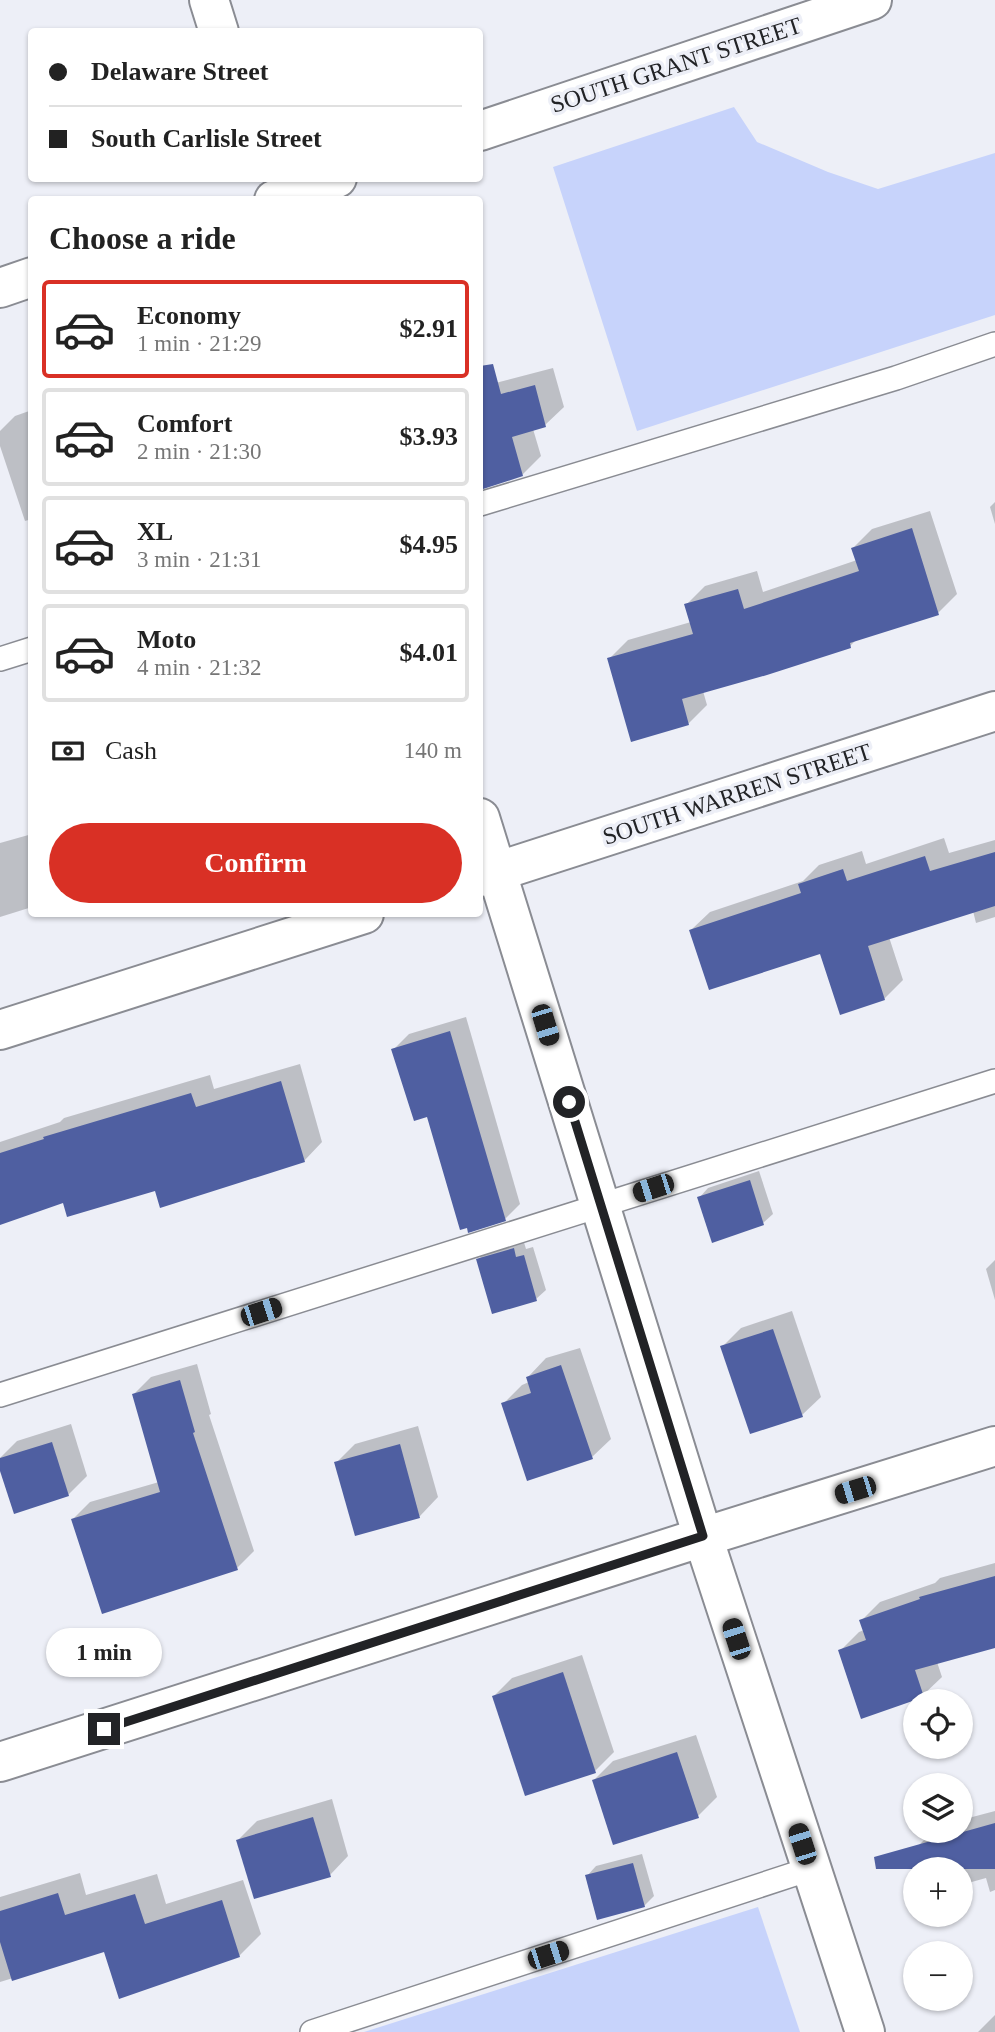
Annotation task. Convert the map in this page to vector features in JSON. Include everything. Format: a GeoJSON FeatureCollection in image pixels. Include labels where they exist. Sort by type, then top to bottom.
{"type":"FeatureCollection","features":[{"type":"Feature","properties":{"kind":"street"},"geometry":{"type":"LineString","coordinates":[[209,0],[218,28]]}},
{"type":"Feature","properties":{"kind":"street","name":"SOUTH GRANT STREET"},"geometry":{"type":"LineString","coordinates":[[483,130],[873,0]]}},
{"type":"Feature","properties":{"kind":"street"},"geometry":{"type":"LineString","coordinates":[[284,196],[325,182]]}},
{"type":"Feature","properties":{"kind":"street"},"geometry":{"type":"LineString","coordinates":[[0,288],[28,279]]}},
{"type":"Feature","properties":{"kind":"street","name":"SOUTH WARREN STREET"},"geometry":{"type":"LineString","coordinates":[[488,874],[995,711]]}},
{"type":"Feature","properties":{"kind":"street"},"geometry":{"type":"LineString","coordinates":[[483,839],[488,874],[600,1204],[703,1536],[864,2032]]}},
{"type":"Feature","properties":{"kind":"street"},"geometry":{"type":"LineString","coordinates":[[0,1030],[355,917]]}},
{"type":"Feature","properties":{"kind":"street"},"geometry":{"type":"LineString","coordinates":[[0,1762],[703,1536],[995,1446]]}},
{"type":"Feature","properties":{"kind":"lane"},"geometry":{"type":"LineString","coordinates":[[483,503],[896,378],[995,344]]}},
{"type":"Feature","properties":{"kind":"lane"},"geometry":{"type":"LineString","coordinates":[[0,659],[28,650]]}},
{"type":"Feature","properties":{"kind":"lane"},"geometry":{"type":"LineString","coordinates":[[0,1395],[995,1081]]}},
{"type":"Feature","properties":{"kind":"lane"},"geometry":{"type":"LineString","coordinates":[[312,2032],[810,1869]]}},
{"type":"Feature","properties":{"kind":"shaded area"},"geometry":{"type":"Polygon","coordinates":[[[734,107],[757,142],[828,172],[878,189],[995,153],[995,315],[637,431],[553,167],[734,107]]]}},
{"type":"Feature","properties":{"kind":"shaded area"},"geometry":{"type":"Polygon","coordinates":[[[758,1907],[800,2032],[364,2032],[758,1907]]]}},
{"type":"Feature","properties":{"kind":"building"},"geometry":{"type":"Polygon","coordinates":[[[493,364],[501,394],[535,385],[546,427],[512,437],[523,476],[483,489],[483,366],[493,364]]]}},
{"type":"Feature","properties":{"kind":"building"},"geometry":{"type":"Polygon","coordinates":[[[912,528],[939,615],[850,643],[851,648],[682,699],[689,725],[631,742],[607,658],[693,634],[684,604],[738,589],[744,609],[859,571],[851,548],[912,528]]]}},
{"type":"Feature","properties":{"kind":"building"},"geometry":{"type":"Polygon","coordinates":[[[995,852],[995,906],[868,946],[885,1000],[840,1015],[820,954],[709,990],[689,930],[801,893],[798,884],[843,869],[847,881],[925,856],[930,871],[995,852]]]}},
{"type":"Feature","properties":{"kind":"building"},"geometry":{"type":"Polygon","coordinates":[[[450,1031],[506,1221],[468,1233],[467,1228],[460,1230],[427,1117],[414,1121],[391,1049],[450,1031]]]}},
{"type":"Feature","properties":{"kind":"building"},"geometry":{"type":"Polygon","coordinates":[[[281,1081],[305,1162],[160,1208],[155,1191],[67,1217],[63,1203],[0,1225],[0,1153],[44,1139],[43,1137],[191,1093],[196,1107],[281,1081]]]}},
{"type":"Feature","properties":{"kind":"building"},"geometry":{"type":"Polygon","coordinates":[[[750,1180],[764,1225],[712,1243],[697,1197],[750,1180]]]}},
{"type":"Feature","properties":{"kind":"building"},"geometry":{"type":"Polygon","coordinates":[[[514,1248],[516,1257],[524,1255],[537,1301],[492,1314],[476,1259],[514,1248]]]}},
{"type":"Feature","properties":{"kind":"building"},"geometry":{"type":"Polygon","coordinates":[[[773,1329],[803,1417],[750,1434],[720,1346],[773,1329]]]}},
{"type":"Feature","properties":{"kind":"building"},"geometry":{"type":"Polygon","coordinates":[[[561,1365],[593,1459],[527,1481],[501,1403],[531,1393],[526,1377],[561,1365]]]}},
{"type":"Feature","properties":{"kind":"building"},"geometry":{"type":"Polygon","coordinates":[[[180,1380],[195,1432],[193,1433],[238,1570],[102,1614],[71,1519],[160,1492],[132,1394],[180,1380]]]}},
{"type":"Feature","properties":{"kind":"building"},"geometry":{"type":"Polygon","coordinates":[[[52,1442],[69,1496],[14,1514],[0,1471],[0,1458],[52,1442]]]}},
{"type":"Feature","properties":{"kind":"building"},"geometry":{"type":"Polygon","coordinates":[[[400,1444],[420,1518],[355,1536],[334,1462],[400,1444]]]}},
{"type":"Feature","properties":{"kind":"building"},"geometry":{"type":"Polygon","coordinates":[[[995,1576],[995,1648],[915,1670],[921,1689],[903,1689],[903,1704],[861,1719],[838,1650],[866,1640],[859,1620],[920,1599],[919,1597],[995,1576]]]}},
{"type":"Feature","properties":{"kind":"building"},"geometry":{"type":"Polygon","coordinates":[[[563,1672],[596,1773],[525,1796],[492,1696],[563,1672]]]}},
{"type":"Feature","properties":{"kind":"building"},"geometry":{"type":"Polygon","coordinates":[[[677,1752],[699,1818],[613,1845],[592,1780],[677,1752]]]}},
{"type":"Feature","properties":{"kind":"building"},"geometry":{"type":"Polygon","coordinates":[[[313,1817],[331,1877],[254,1899],[236,1840],[313,1817]]]}},
{"type":"Feature","properties":{"kind":"building"},"geometry":{"type":"Polygon","coordinates":[[[995,1823],[995,1869],[973,1869],[973,1857],[903,1857],[903,1869],[876,1869],[874,1857],[924,1843],[973,1843],[973,1829],[995,1823]]]}},
{"type":"Feature","properties":{"kind":"building"},"geometry":{"type":"Polygon","coordinates":[[[633,1863],[645,1907],[597,1920],[585,1875],[633,1863]]]}},
{"type":"Feature","properties":{"kind":"building"},"geometry":{"type":"Polygon","coordinates":[[[58,1893],[65,1915],[135,1894],[145,1924],[222,1900],[240,1957],[119,1999],[104,1952],[12,1981],[0,1942],[0,1911],[58,1893]]]}},
{"type":"Feature","properties":{"kind":"route"},"geometry":{"type":"LineString","coordinates":[[104,1729],[703,1536],[569,1102]]}}]}
